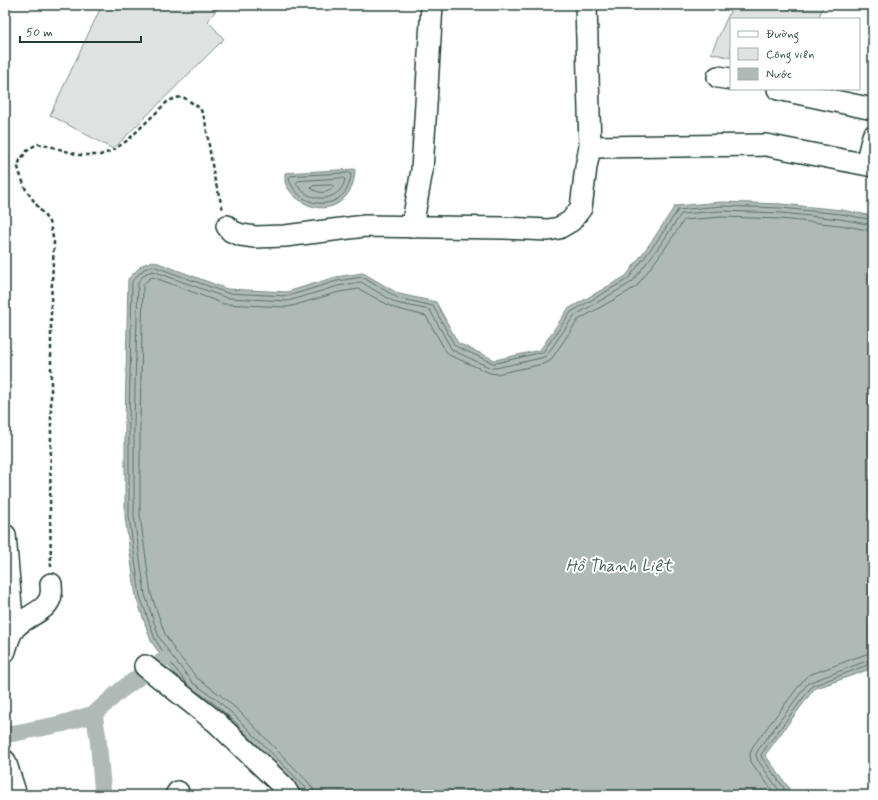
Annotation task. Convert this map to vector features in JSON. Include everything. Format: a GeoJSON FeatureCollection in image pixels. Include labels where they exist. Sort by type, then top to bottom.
{"type":"FeatureCollection","features":[{"type":"Feature","properties":{"kind":"street"},"geometry":{"type":"LineString","coordinates":[[412,227],[422,170],[432,5]]}},
{"type":"Feature","properties":{"kind":"street"},"geometry":{"type":"LineString","coordinates":[[227,226],[231,231],[241,235],[255,237],[285,236],[365,226],[548,230],[559,228],[572,222],[581,208],[590,147],[586,5]]}},
{"type":"Feature","properties":{"kind":"street"},"geometry":{"type":"LineString","coordinates":[[783,90],[873,108]]}},
{"type":"Feature","properties":{"kind":"street"},"geometry":{"type":"LineString","coordinates":[[590,147],[766,145],[870,165],[873,136]]}},
{"type":"Feature","properties":{"kind":"street"},"geometry":{"type":"LineString","coordinates":[[5,535],[13,630]]}},
{"type":"Feature","properties":{"kind":"street"},"geometry":{"type":"LineString","coordinates":[[5,651],[13,630],[21,622],[46,605],[50,600],[51,584]]}},
{"type":"Feature","properties":{"kind":"street"},"geometry":{"type":"LineString","coordinates":[[145,666],[216,722],[284,787],[289,795]]}},
{"type":"Feature","properties":{"kind":"street"},"geometry":{"type":"LineString","coordinates":[[7,769],[16,795]]}},
{"type":"Feature","properties":{"kind":"path"},"geometry":{"type":"LineString","coordinates":[[51,584],[51,303],[54,242],[49,222],[26,190],[18,167],[20,160],[32,146],[38,144],[79,155],[100,155],[112,151],[128,140],[167,102],[175,98],[183,97],[200,108],[205,120],[214,176],[227,226]]}},
{"type":"Feature","properties":{"kind":"green space"},"geometry":{"type":"Polygon","coordinates":[[[102,5],[220,5],[208,21],[224,39],[113,149],[50,115],[102,5]]]}},
{"type":"Feature","properties":{"kind":"green space"},"geometry":{"type":"Polygon","coordinates":[[[733,5],[824,5],[818,18],[730,18],[730,58],[711,53],[733,5]]]}},
{"type":"Feature","properties":{"kind":"water"},"geometry":{"type":"Polygon","coordinates":[[[355,169],[354,180],[350,190],[337,204],[328,207],[319,208],[308,205],[292,194],[285,182],[285,173],[355,169]]]}},
{"type":"Feature","properties":{"kind":"water","name":"Hồ Thanh Liệt"},"geometry":{"type":"Polygon","coordinates":[[[721,202],[781,204],[842,210],[873,216],[873,668],[814,689],[765,755],[789,788],[786,795],[300,795],[248,741],[187,690],[151,641],[136,597],[125,517],[128,279],[142,265],[153,261],[227,289],[287,292],[336,277],[363,273],[399,294],[436,302],[458,343],[495,360],[540,350],[568,309],[626,276],[675,206],[721,202]]]}},
{"type":"Feature","properties":{"kind":"waterway"},"geometry":{"type":"LineString","coordinates":[[103,795],[98,738],[94,714],[121,690],[139,677]]}},
{"type":"Feature","properties":{"kind":"waterway"},"geometry":{"type":"LineString","coordinates":[[5,735],[61,724],[94,714]]}}]}
